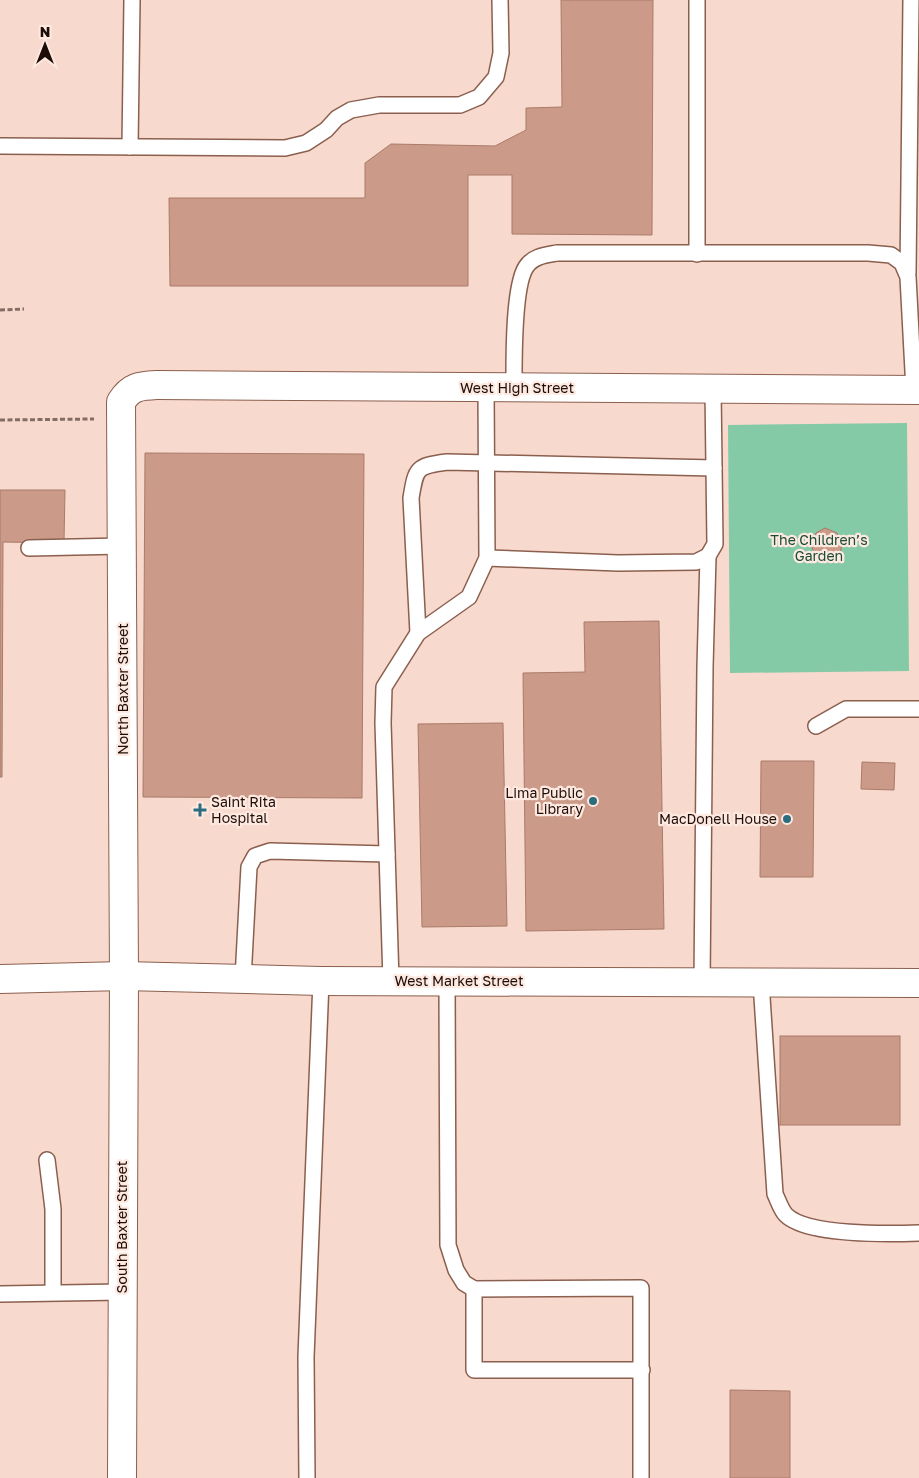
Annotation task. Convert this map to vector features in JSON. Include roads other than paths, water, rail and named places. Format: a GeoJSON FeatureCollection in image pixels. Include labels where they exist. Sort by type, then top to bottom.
{"type":"FeatureCollection","features":[{"type":"Feature","properties":{"kind":"street","name":"West High Street"},"geometry":{"type":"LineString","coordinates":[[121,402],[133,388],[158,385],[917,390]]}},
{"type":"Feature","properties":{"kind":"street","name":"North Baxter Street"},"geometry":{"type":"LineString","coordinates":[[121,402],[124,976]]}},
{"type":"Feature","properties":{"kind":"street","name":"West Market Street"},"geometry":{"type":"LineString","coordinates":[[0,979],[124,976],[321,981],[919,983]]}},
{"type":"Feature","properties":{"kind":"street","name":"South Baxter Street"},"geometry":{"type":"LineString","coordinates":[[122,1478],[124,976]]}},
{"type":"Feature","properties":{"kind":"lane"},"geometry":{"type":"LineString","coordinates":[[130,147],[132,0]]}},
{"type":"Feature","properties":{"kind":"lane"},"geometry":{"type":"LineString","coordinates":[[0,146],[284,148],[306,143],[326,130],[337,118],[351,110],[379,105],[460,105],[479,97],[496,77],[501,53],[500,0]]}},
{"type":"Feature","properties":{"kind":"lane"},"geometry":{"type":"LineString","coordinates":[[696,254],[697,0]]}},
{"type":"Feature","properties":{"kind":"lane"},"geometry":{"type":"LineString","coordinates":[[911,0],[908,277],[917,390]]}},
{"type":"Feature","properties":{"kind":"lane"},"geometry":{"type":"LineString","coordinates":[[514,388],[514,342],[520,285],[526,267],[537,257],[557,253],[839,253],[891,255],[902,263],[908,277]]}},
{"type":"Feature","properties":{"kind":"lane"},"geometry":{"type":"LineString","coordinates":[[391,981],[383,723],[384,686],[418,633],[469,597],[487,558],[486,388]]}},
{"type":"Feature","properties":{"kind":"lane"},"geometry":{"type":"LineString","coordinates":[[702,982],[708,556],[715,544],[713,389]]}},
{"type":"Feature","properties":{"kind":"lane"},"geometry":{"type":"LineString","coordinates":[[418,633],[411,498],[415,476],[419,469],[428,464],[447,462],[714,468]]}},
{"type":"Feature","properties":{"kind":"lane"},"geometry":{"type":"LineString","coordinates":[[29,548],[122,546]]}},
{"type":"Feature","properties":{"kind":"lane"},"geometry":{"type":"LineString","coordinates":[[487,558],[665,563],[696,562],[708,556]]}},
{"type":"Feature","properties":{"kind":"lane"},"geometry":{"type":"LineString","coordinates":[[816,726],[846,709],[919,709]]}},
{"type":"Feature","properties":{"kind":"lane"},"geometry":{"type":"LineString","coordinates":[[243,979],[249,867],[255,856],[270,851],[387,854]]}},
{"type":"Feature","properties":{"kind":"lane"},"geometry":{"type":"LineString","coordinates":[[307,1478],[306,1357],[321,981]]}},
{"type":"Feature","properties":{"kind":"lane"},"geometry":{"type":"LineString","coordinates":[[447,981],[448,1246],[456,1270],[464,1283],[474,1289],[641,1288],[641,1478]]}},
{"type":"Feature","properties":{"kind":"lane"},"geometry":{"type":"LineString","coordinates":[[761,982],[775,1194],[786,1215],[812,1228],[882,1234],[919,1233]]}},
{"type":"Feature","properties":{"kind":"lane"},"geometry":{"type":"LineString","coordinates":[[47,1160],[53,1209],[53,1292]]}},
{"type":"Feature","properties":{"kind":"lane"},"geometry":{"type":"LineString","coordinates":[[474,1289],[474,1370],[642,1370]]}},
{"type":"Feature","properties":{"kind":"lane"},"geometry":{"type":"LineString","coordinates":[[0,1294],[122,1292]]}},
{"type":"Feature","properties":{"kind":"place","name":"Lima Public Library"},"geometry":{"type":"Point","coordinates":[593,801]}},
{"type":"Feature","properties":{"kind":"place","name":"Saint Rita Hospital"},"geometry":{"type":"Point","coordinates":[200,810]}},
{"type":"Feature","properties":{"kind":"place","name":"MacDonell House"},"geometry":{"type":"Point","coordinates":[787,819]}},
{"type":"Feature","properties":{"kind":"park label","name":"The Children’s Garden"},"geometry":{"type":"Point","coordinates":[819,548]}}]}
